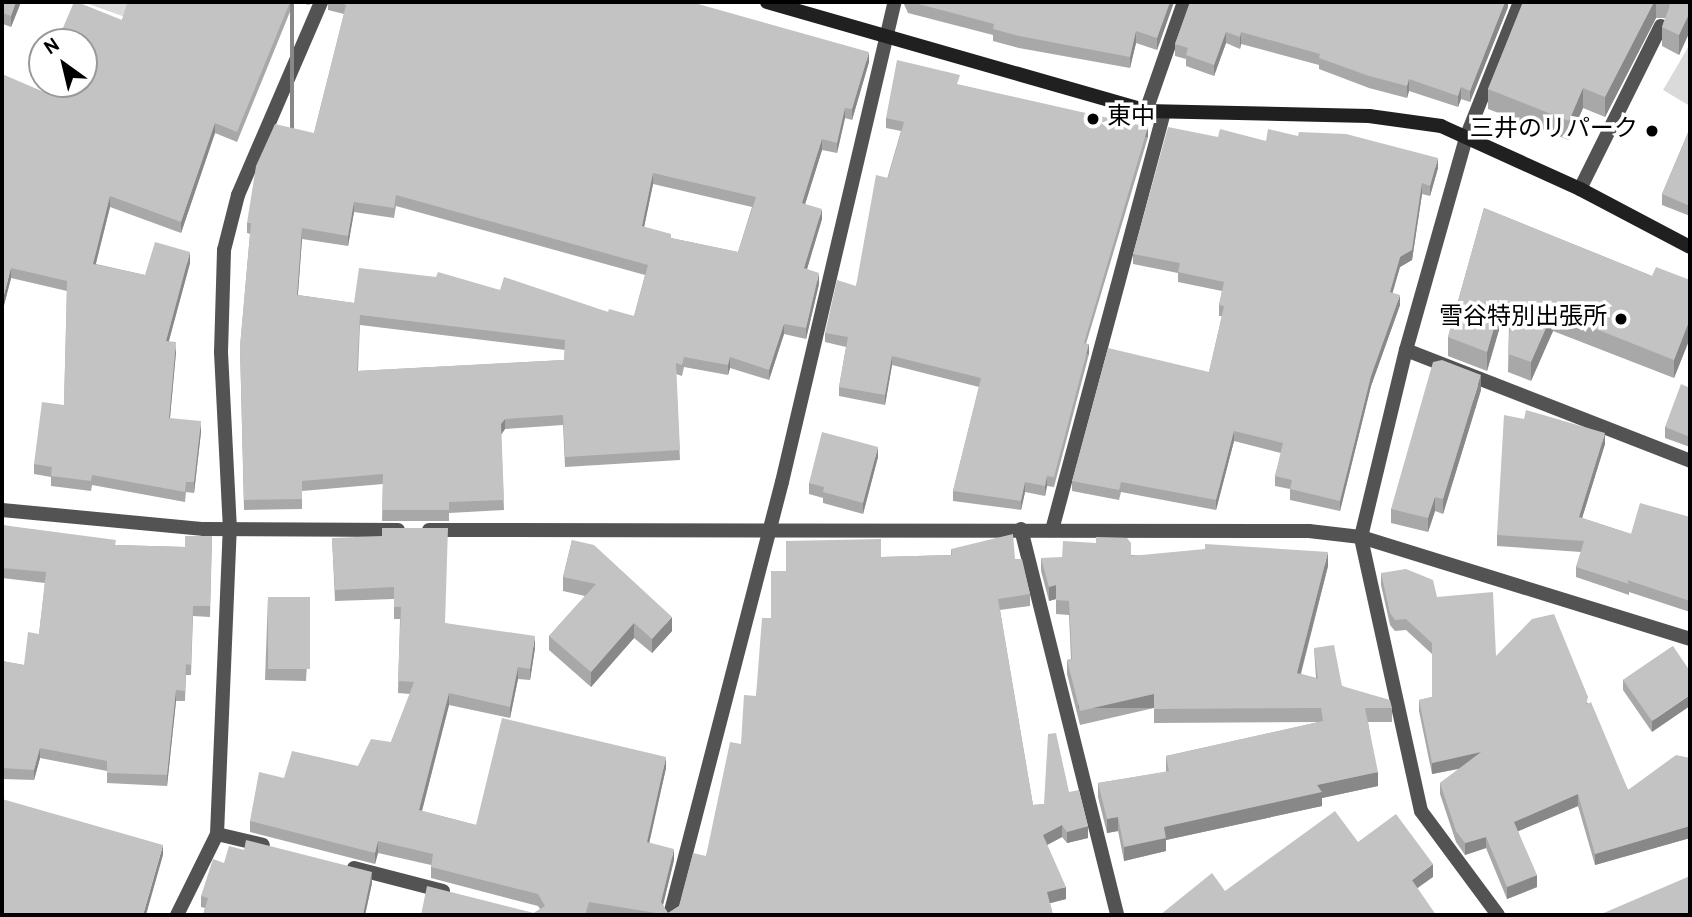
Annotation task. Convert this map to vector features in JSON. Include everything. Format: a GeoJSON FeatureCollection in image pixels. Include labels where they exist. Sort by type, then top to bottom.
{"type":"FeatureCollection","features":[{"type":"Feature","properties":{"kind":"street"},"geometry":{"type":"LineString","coordinates":[[177,915],[217,834],[230,530],[221,352],[224,250],[238,195],[321,2]]}},
{"type":"Feature","properties":{"kind":"street"},"geometry":{"type":"LineString","coordinates":[[766,2],[1146,111],[1369,116],[1441,126],[1466,135],[1580,189],[1690,247]]}},
{"type":"Feature","properties":{"kind":"street"},"geometry":{"type":"LineString","coordinates":[[670,915],[769,530],[895,2]]}},
{"type":"Feature","properties":{"kind":"street"},"geometry":{"type":"LineString","coordinates":[[1146,111],[1184,2]]}},
{"type":"Feature","properties":{"kind":"street"},"geometry":{"type":"LineString","coordinates":[[1498,915],[1421,811],[1361,537],[1406,351],[1466,135],[1520,2]]}},
{"type":"Feature","properties":{"kind":"street"},"geometry":{"type":"LineString","coordinates":[[1580,189],[1661,26]]}},
{"type":"Feature","properties":{"kind":"street"},"geometry":{"type":"LineString","coordinates":[[1052,530],[1164,113]]}},
{"type":"Feature","properties":{"kind":"street"},"geometry":{"type":"LineString","coordinates":[[1406,351],[1690,461]]}},
{"type":"Feature","properties":{"kind":"street"},"geometry":{"type":"LineString","coordinates":[[2,510],[230,530],[1309,531],[1361,537],[1690,639]]}},
{"type":"Feature","properties":{"kind":"street"},"geometry":{"type":"LineString","coordinates":[[1021,529],[1117,915]]}},
{"type":"Feature","properties":{"kind":"street"},"geometry":{"type":"LineString","coordinates":[[217,834],[285,851]]}},
{"type":"Feature","properties":{"kind":"street"},"geometry":{"type":"LineString","coordinates":[[338,864],[460,895]]}},
{"type":"Feature","properties":{"kind":"shaded area"},"geometry":{"type":"Polygon","coordinates":[[[83,2],[131,2],[125,17],[83,2]]]}},
{"type":"Feature","properties":{"kind":"shaded area"},"geometry":{"type":"Polygon","coordinates":[[[1690,44],[1690,106],[1663,90],[1690,44]]]}},
{"type":"Feature","properties":{"kind":"building"},"geometry":{"type":"Polygon","coordinates":[[[2,2],[16,2],[11,16],[3,13],[2,18],[2,2]]]}},
{"type":"Feature","properties":{"kind":"building"},"geometry":{"type":"Polygon","coordinates":[[[74,2],[122,20],[128,2],[290,2],[237,132],[215,123],[181,222],[110,196],[93,264],[145,275],[155,242],[190,252],[166,341],[176,342],[169,418],[201,421],[194,482],[186,482],[185,492],[92,475],[91,481],[51,476],[52,467],[34,464],[42,402],[64,405],[67,281],[11,268],[2,302],[2,74],[28,85],[28,98],[98,98],[98,28],[63,28],[74,2]]]}},
{"type":"Feature","properties":{"kind":"building"},"geometry":{"type":"Polygon","coordinates":[[[336,2],[691,2],[869,52],[852,109],[845,108],[837,143],[822,139],[802,203],[822,209],[804,268],[819,273],[806,328],[784,324],[769,370],[730,357],[728,365],[684,357],[682,365],[676,363],[680,450],[565,457],[563,415],[505,419],[501,424],[504,500],[449,502],[449,510],[382,510],[383,474],[302,481],[302,499],[244,500],[240,347],[251,223],[247,223],[256,166],[275,124],[314,133],[346,5],[336,2]],[[653,173],[642,226],[671,234],[671,238],[738,252],[756,197],[653,173]],[[396,195],[394,208],[354,202],[348,236],[302,228],[297,295],[354,303],[359,268],[436,277],[438,272],[500,290],[504,277],[608,312],[609,309],[634,316],[648,265],[396,195]],[[360,315],[357,371],[564,360],[565,340],[360,315]]]}},
{"type":"Feature","properties":{"kind":"building"},"geometry":{"type":"Polygon","coordinates":[[[911,2],[1170,2],[1157,38],[1136,31],[1130,57],[1019,36],[993,29],[994,24],[911,2]]]}},
{"type":"Feature","properties":{"kind":"building"},"geometry":{"type":"Polygon","coordinates":[[[1190,2],[1505,2],[1470,91],[1461,87],[1458,96],[1409,79],[1407,86],[1369,76],[1319,58],[1320,54],[1241,32],[1240,37],[1226,32],[1214,65],[1186,55],[1188,48],[1175,44],[1190,2]]]}},
{"type":"Feature","properties":{"kind":"building"},"geometry":{"type":"Polygon","coordinates":[[[1523,2],[1654,2],[1605,97],[1583,88],[1569,121],[1488,89],[1523,2]]]}},
{"type":"Feature","properties":{"kind":"building"},"geometry":{"type":"Polygon","coordinates":[[[1668,2],[1690,2],[1690,12],[1679,35],[1662,27],[1670,5],[1668,2]]]}},
{"type":"Feature","properties":{"kind":"building"},"geometry":{"type":"Polygon","coordinates":[[[897,60],[960,75],[957,84],[1148,127],[1084,343],[1089,344],[1054,477],[1047,476],[1045,486],[1025,482],[1021,501],[953,491],[981,378],[892,356],[885,395],[839,387],[848,337],[825,333],[837,280],[856,286],[876,175],[888,178],[904,122],[886,118],[897,60]]]}},
{"type":"Feature","properties":{"kind":"building"},"geometry":{"type":"Polygon","coordinates":[[[1168,127],[1218,137],[1220,129],[1266,141],[1268,129],[1298,136],[1299,132],[1346,134],[1438,158],[1430,186],[1422,183],[1412,250],[1400,257],[1390,292],[1400,295],[1371,376],[1340,501],[1290,489],[1292,480],[1275,476],[1283,443],[1234,431],[1216,500],[1121,482],[1119,490],[1072,481],[1108,348],[1209,372],[1224,306],[1219,305],[1224,282],[1178,272],[1180,263],[1133,254],[1168,127]]]}},
{"type":"Feature","properties":{"kind":"building"},"geometry":{"type":"Polygon","coordinates":[[[1690,128],[1690,206],[1662,194],[1690,128]]]}},
{"type":"Feature","properties":{"kind":"building"},"geometry":{"type":"Polygon","coordinates":[[[1484,208],[1652,276],[1656,267],[1690,280],[1690,319],[1674,360],[1553,312],[1531,362],[1508,354],[1511,306],[1501,304],[1487,352],[1448,337],[1484,208]]]}},
{"type":"Feature","properties":{"kind":"building"},"geometry":{"type":"Polygon","coordinates":[[[1442,360],[1481,375],[1443,499],[1435,497],[1428,518],[1391,509],[1433,362],[1442,360]]]}},
{"type":"Feature","properties":{"kind":"building"},"geometry":{"type":"Polygon","coordinates":[[[1681,384],[1690,388],[1690,437],[1665,427],[1681,384]]]}},
{"type":"Feature","properties":{"kind":"building"},"geometry":{"type":"Polygon","coordinates":[[[1526,410],[1605,433],[1579,517],[1631,534],[1640,503],[1690,517],[1690,601],[1627,580],[1629,584],[1576,567],[1584,541],[1497,535],[1504,415],[1524,419],[1526,410]]]}},
{"type":"Feature","properties":{"kind":"building"},"geometry":{"type":"Polygon","coordinates":[[[822,432],[878,447],[863,503],[823,492],[824,487],[809,483],[822,432]]]}},
{"type":"Feature","properties":{"kind":"building"},"geometry":{"type":"Polygon","coordinates":[[[2,525],[116,540],[115,545],[185,547],[185,536],[212,536],[210,606],[193,606],[191,665],[186,664],[185,691],[176,690],[167,775],[107,773],[107,761],[40,748],[34,770],[2,768],[2,661],[24,665],[28,632],[39,634],[46,572],[2,568],[2,525]]]}},
{"type":"Feature","properties":{"kind":"building"},"geometry":{"type":"Polygon","coordinates":[[[382,528],[448,528],[445,623],[535,636],[530,669],[518,667],[510,707],[449,693],[419,810],[476,825],[502,718],[666,757],[647,842],[674,849],[661,902],[668,913],[679,906],[693,853],[706,856],[730,742],[741,744],[744,695],[756,696],[762,618],[771,618],[771,571],[786,571],[786,541],[881,539],[881,557],[952,555],[951,549],[1013,534],[1015,559],[1022,559],[1030,594],[998,599],[1033,805],[1044,804],[1048,734],[1056,733],[1069,792],[1079,790],[1088,826],[1067,832],[1062,825],[1043,835],[1066,887],[1047,892],[1053,915],[668,915],[589,902],[585,915],[421,915],[427,886],[534,913],[545,906],[538,894],[431,867],[433,854],[378,841],[375,853],[250,821],[259,772],[284,778],[292,751],[358,766],[371,739],[391,742],[414,682],[398,681],[401,607],[394,607],[394,587],[335,590],[332,538],[382,536],[382,528]]]}},
{"type":"Feature","properties":{"kind":"building"},"geometry":{"type":"Polygon","coordinates":[[[1096,537],[1127,538],[1131,543],[1131,556],[1205,549],[1205,544],[1328,552],[1297,673],[1318,679],[1314,648],[1334,645],[1342,686],[1390,700],[1392,708],[1365,708],[1378,772],[1317,785],[1322,792],[1164,827],[1166,838],[1124,847],[1118,817],[1107,819],[1098,783],[1169,771],[1166,756],[1323,721],[1321,708],[1154,709],[1154,694],[1080,711],[1067,660],[1072,659],[1069,601],[1056,600],[1056,585],[1049,587],[1041,558],[1062,558],[1063,541],[1096,543],[1096,537]]]}},
{"type":"Feature","properties":{"kind":"building"},"geometry":{"type":"Polygon","coordinates":[[[572,540],[594,545],[672,617],[652,639],[634,623],[591,672],[549,636],[596,584],[563,577],[572,540]]]}},
{"type":"Feature","properties":{"kind":"building"},"geometry":{"type":"Polygon","coordinates":[[[1406,569],[1433,580],[1437,597],[1493,592],[1496,656],[1532,619],[1554,614],[1588,697],[1586,705],[1591,702],[1628,790],[1676,755],[1690,758],[1690,826],[1595,854],[1578,794],[1514,822],[1537,875],[1507,887],[1486,837],[1465,843],[1456,831],[1440,783],[1481,752],[1432,763],[1419,700],[1432,697],[1432,643],[1406,619],[1395,620],[1390,613],[1381,573],[1406,569]]]}},
{"type":"Feature","properties":{"kind":"building"},"geometry":{"type":"Polygon","coordinates":[[[268,597],[310,597],[310,669],[268,669],[268,597]]]}},
{"type":"Feature","properties":{"kind":"building"},"geometry":{"type":"Polygon","coordinates":[[[1673,646],[1690,671],[1690,695],[1652,721],[1623,680],[1673,646]]]}},
{"type":"Feature","properties":{"kind":"building"},"geometry":{"type":"Polygon","coordinates":[[[2,799],[163,845],[143,915],[2,915],[2,799]]]}},
{"type":"Feature","properties":{"kind":"building"},"geometry":{"type":"Polygon","coordinates":[[[1335,811],[1358,842],[1396,814],[1433,864],[1412,880],[1436,915],[1160,915],[1212,873],[1225,891],[1335,811]]]}},
{"type":"Feature","properties":{"kind":"building"},"geometry":{"type":"Polygon","coordinates":[[[246,840],[372,872],[363,915],[203,915],[208,898],[201,896],[213,859],[224,863],[229,846],[244,850],[246,840]]]}},
{"type":"Feature","properties":{"kind":"building"},"geometry":{"type":"Polygon","coordinates":[[[1690,876],[1690,915],[1599,915],[1690,876]]]}},
{"type":"Feature","properties":{"kind":"place","name":"東中"},"geometry":{"type":"Point","coordinates":[1093,119]}},
{"type":"Feature","properties":{"kind":"place","name":"三井のリパーク"},"geometry":{"type":"Point","coordinates":[1652,131]}},
{"type":"Feature","properties":{"kind":"place","name":"雪谷特別出張所"},"geometry":{"type":"Point","coordinates":[1621,319]}}]}
